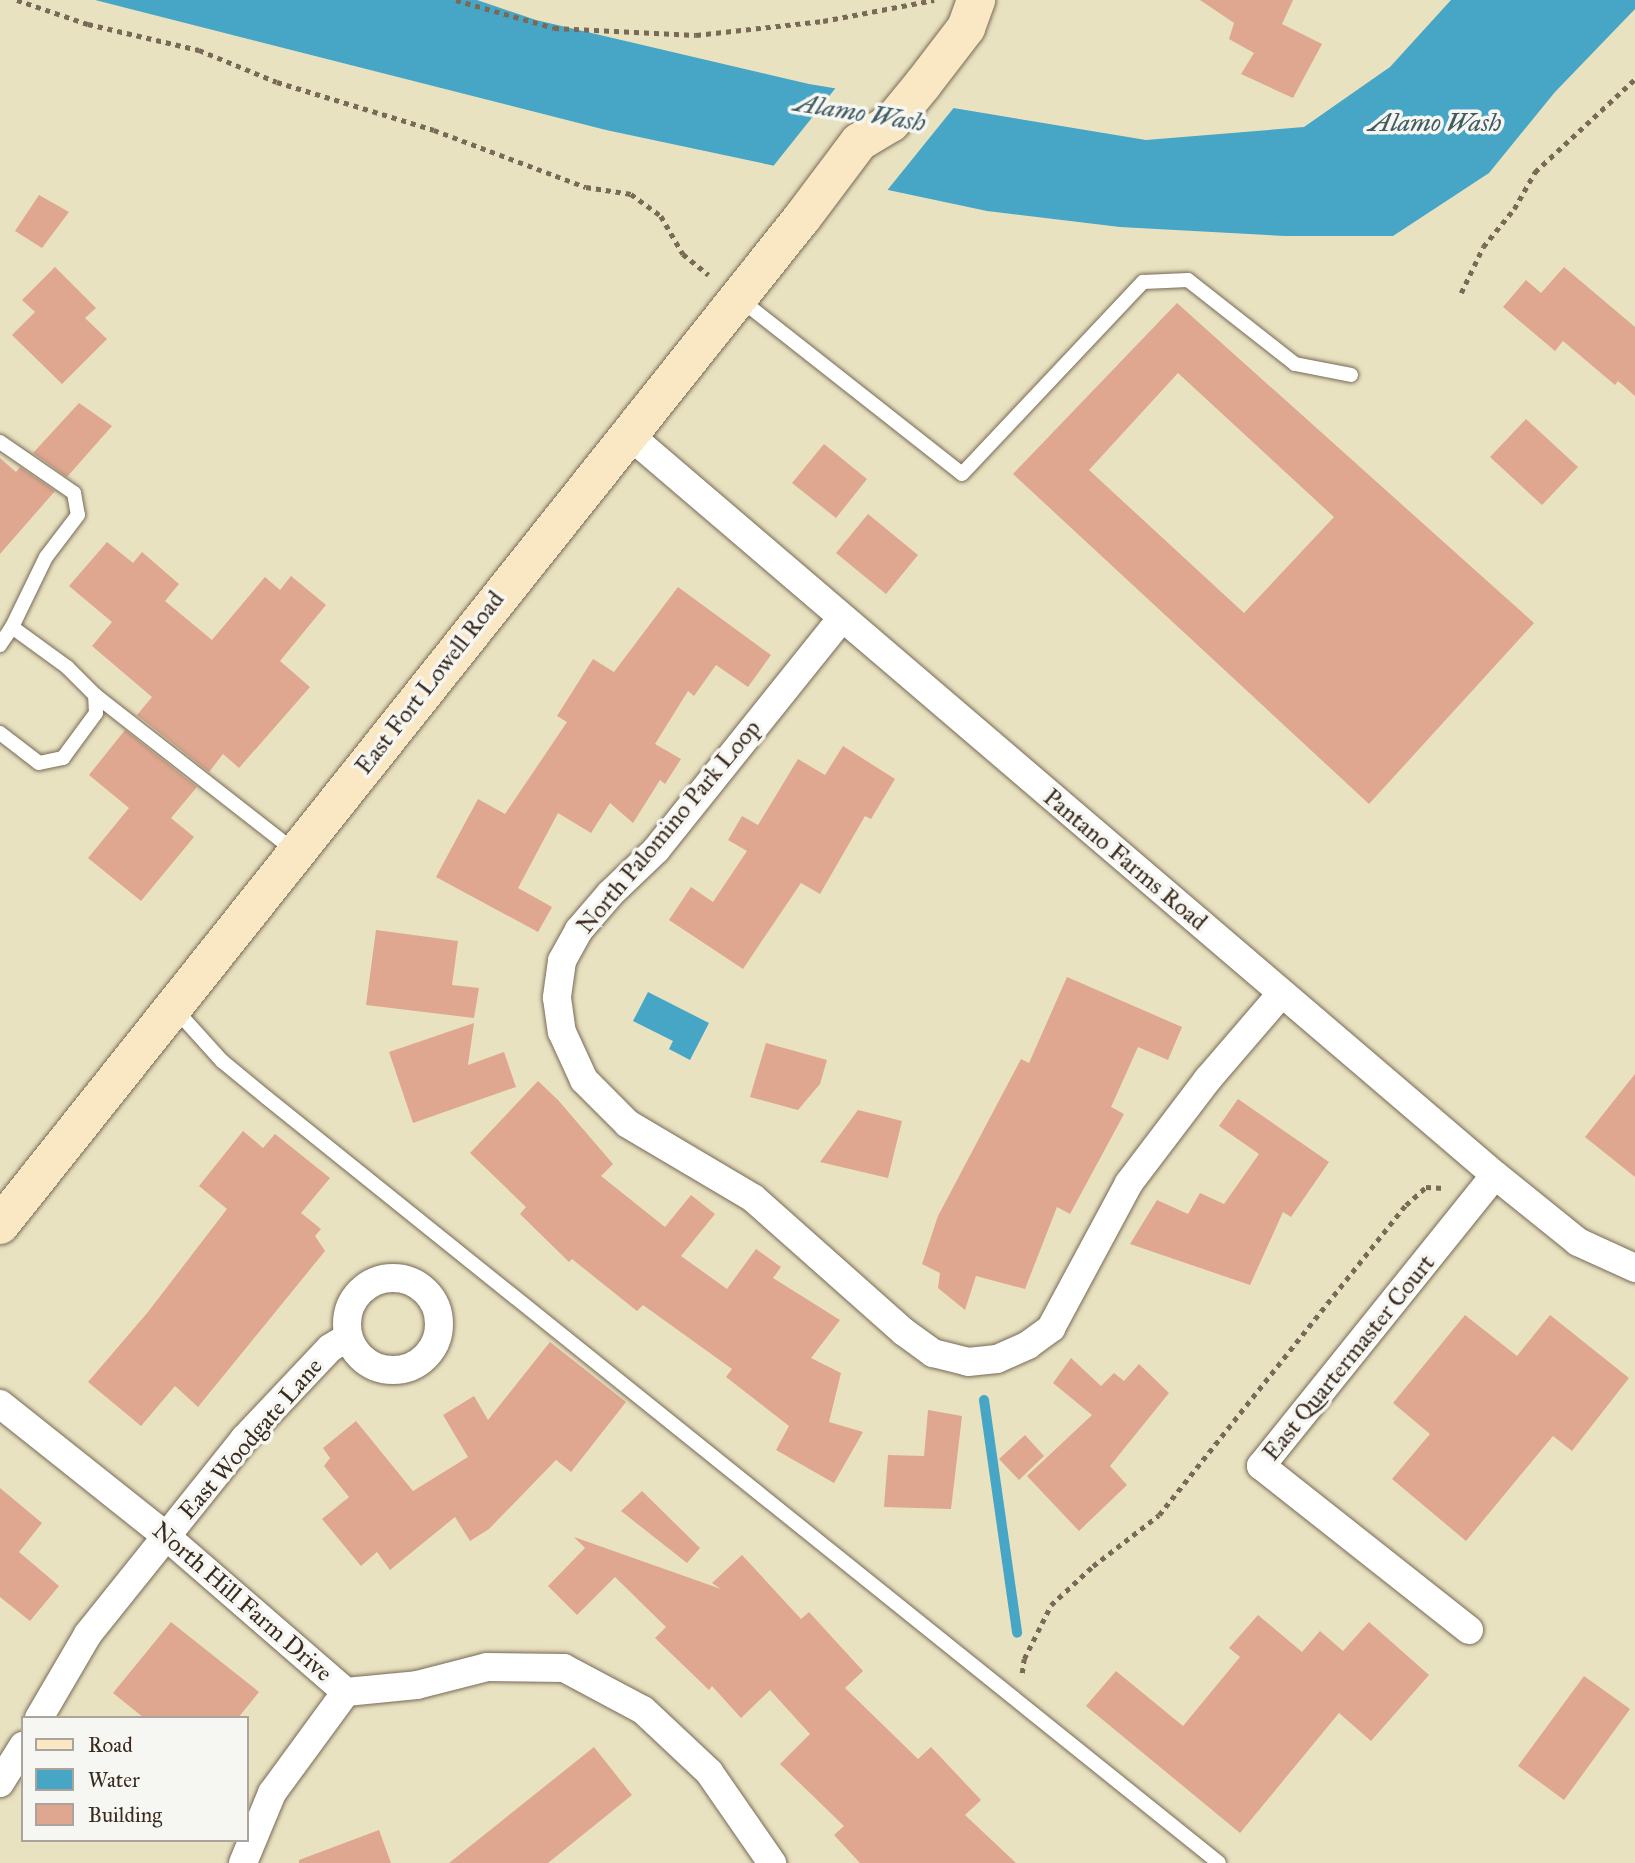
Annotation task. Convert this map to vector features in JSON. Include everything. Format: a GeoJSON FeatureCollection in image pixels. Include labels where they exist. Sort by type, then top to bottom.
{"type":"FeatureCollection","features":[{"type":"Feature","properties":{"kind":"street","name":"East Fort Lowell Road"},"geometry":{"type":"LineString","coordinates":[[0,1225],[802,218],[859,142],[864,119],[909,81],[933,27],[975,0]]}},
{"type":"Feature","properties":{"kind":"street","name":"Pantano Farms Road"},"geometry":{"type":"LineString","coordinates":[[628,434],[841,619],[1495,1175],[1578,1242],[1635,1268]]}},
{"type":"Feature","properties":{"kind":"street","name":"North Palomino Park Loop"},"geometry":{"type":"LineString","coordinates":[[841,619],[656,850],[610,894],[579,930],[562,961],[557,998],[562,1032],[584,1080],[628,1124],[752,1198],[904,1332],[933,1353],[968,1362],[997,1359],[1028,1345],[1051,1328],[1129,1183],[1208,1079],[1282,993]]}},
{"type":"Feature","properties":{"kind":"street","name":"East Quartermaster Court"},"geometry":{"type":"LineString","coordinates":[[1469,1630],[1261,1466],[1495,1175]]}},
{"type":"Feature","properties":{"kind":"street","name":"East Woodgate Lane"},"geometry":{"type":"LineString","coordinates":[[40,1716],[88,1634],[244,1439],[330,1349],[348,1338]]}},
{"type":"Feature","properties":{"kind":"street","name":"North Hill Farm Drive"},"geometry":{"type":"LineString","coordinates":[[0,1404],[167,1537],[346,1692],[417,1685],[487,1667],[564,1668],[643,1710],[709,1772],[772,1863]]}},
{"type":"Feature","properties":{"kind":"street"},"geometry":{"type":"LineString","coordinates":[[243,1863],[272,1793],[346,1692]]}},
{"type":"Feature","properties":{"kind":"street"},"geometry":{"type":"LineString","coordinates":[[0,1783],[21,1749]]}},
{"type":"Feature","properties":{"kind":"lane"},"geometry":{"type":"LineString","coordinates":[[737,297],[962,474],[1143,282],[1188,280],[1294,364],[1351,375]]}},
{"type":"Feature","properties":{"kind":"lane"},"geometry":{"type":"LineString","coordinates":[[0,442],[74,493],[78,515],[46,557],[12,627],[0,645]]}},
{"type":"Feature","properties":{"kind":"lane"},"geometry":{"type":"LineString","coordinates":[[12,627],[67,667],[96,695],[296,852]]}},
{"type":"Feature","properties":{"kind":"lane"},"geometry":{"type":"LineString","coordinates":[[0,733],[39,763],[63,758],[96,713],[96,695]]}},
{"type":"Feature","properties":{"kind":"lane"},"geometry":{"type":"LineString","coordinates":[[173,1007],[222,1061],[267,1098],[1219,1863]]}},
{"type":"Feature","properties":{"kind":"path"},"geometry":{"type":"LineString","coordinates":[[17,0],[88,24],[199,50],[277,82],[434,130],[586,187],[631,194],[661,216],[683,254],[737,297]]}},
{"type":"Feature","properties":{"kind":"path"},"geometry":{"type":"LineString","coordinates":[[456,0],[554,28],[696,35],[823,21],[934,0]]}},
{"type":"Feature","properties":{"kind":"path"},"geometry":{"type":"LineString","coordinates":[[1461,293],[1483,247],[1514,209],[1535,172],[1635,79]]}},
{"type":"Feature","properties":{"kind":"path"},"geometry":{"type":"LineString","coordinates":[[1018,1701],[1024,1660],[1051,1605],[1093,1566],[1159,1516],[1406,1205],[1426,1187],[1457,1189],[1495,1175]]}},
{"type":"Feature","properties":{"kind":"water","name":"Alamo Wash"},"geometry":{"type":"Polygon","coordinates":[[[95,0],[477,0],[536,20],[809,84],[1146,140],[1304,127],[1390,67],[1451,0],[1635,0],[1635,9],[1555,92],[1489,173],[1393,236],[1285,236],[1120,227],[987,211],[606,130],[95,0]]]}},
{"type":"Feature","properties":{"kind":"water"},"geometry":{"type":"Polygon","coordinates":[[[648,992],[709,1023],[690,1060],[669,1049],[673,1041],[633,1021],[648,992]]]}},
{"type":"Feature","properties":{"kind":"pier"},"geometry":{"type":"Polygon","coordinates":[[[838,85],[956,105],[885,193],[771,169],[838,85]]]}},
{"type":"Feature","properties":{"kind":"building"},"geometry":{"type":"Polygon","coordinates":[[[1200,0],[1293,0],[1282,24],[1322,44],[1293,98],[1241,74],[1254,53],[1229,39],[1234,23],[1200,0]]]}},
{"type":"Feature","properties":{"kind":"building"},"geometry":{"type":"Polygon","coordinates":[[[39,195],[69,212],[42,248],[15,231],[39,195]]]}},
{"type":"Feature","properties":{"kind":"building"},"geometry":{"type":"Polygon","coordinates":[[[55,267],[96,308],[85,318],[107,339],[62,384],[12,335],[35,312],[22,300],[55,267]]]}},
{"type":"Feature","properties":{"kind":"building"},"geometry":{"type":"Polygon","coordinates":[[[1564,267],[1635,327],[1635,396],[1618,381],[1615,385],[1563,341],[1555,351],[1503,307],[1526,280],[1541,293],[1564,267]]]}},
{"type":"Feature","properties":{"kind":"building"},"geometry":{"type":"Polygon","coordinates":[[[1177,303],[1534,623],[1369,804],[1013,474],[1177,303]],[[1178,373],[1089,470],[1244,613],[1334,517],[1178,373]]]}},
{"type":"Feature","properties":{"kind":"building"},"geometry":{"type":"Polygon","coordinates":[[[79,403],[112,426],[67,477],[33,453],[79,403]]]}},
{"type":"Feature","properties":{"kind":"building"},"geometry":{"type":"Polygon","coordinates":[[[1526,419],[1578,467],[1542,505],[1490,457],[1526,419]]]}},
{"type":"Feature","properties":{"kind":"building"},"geometry":{"type":"Polygon","coordinates":[[[824,444],[867,479],[836,518],[792,483],[824,444]]]}},
{"type":"Feature","properties":{"kind":"building"},"geometry":{"type":"Polygon","coordinates":[[[0,458],[16,472],[20,467],[55,491],[0,554],[0,458]]]}},
{"type":"Feature","properties":{"kind":"building"},"geometry":{"type":"Polygon","coordinates":[[[868,514],[918,555],[886,594],[836,553],[868,514]]]}},
{"type":"Feature","properties":{"kind":"building"},"geometry":{"type":"Polygon","coordinates":[[[107,542],[133,563],[142,552],[179,584],[165,601],[212,640],[265,577],[280,590],[291,576],[326,605],[280,661],[310,687],[239,768],[223,754],[209,772],[137,715],[152,697],[92,646],[112,622],[69,586],[107,542]]]}},
{"type":"Feature","properties":{"kind":"building"},"geometry":{"type":"Polygon","coordinates":[[[678,587],[771,655],[748,687],[716,665],[694,696],[688,691],[655,744],[681,759],[665,784],[660,780],[633,823],[610,803],[591,833],[558,813],[518,888],[552,907],[538,932],[436,877],[478,799],[505,814],[567,722],[557,716],[593,659],[614,672],[678,587]]]}},
{"type":"Feature","properties":{"kind":"building"},"geometry":{"type":"Polygon","coordinates":[[[125,730],[197,787],[171,818],[194,837],[141,901],[88,858],[129,808],[89,775],[125,730]]]}},
{"type":"Feature","properties":{"kind":"building"},"geometry":{"type":"Polygon","coordinates":[[[843,746],[895,779],[871,819],[865,816],[820,894],[801,883],[743,969],[669,920],[691,887],[713,902],[747,851],[728,840],[742,816],[758,825],[798,759],[825,775],[843,746]]]}},
{"type":"Feature","properties":{"kind":"building"},"geometry":{"type":"Polygon","coordinates":[[[376,930],[458,941],[452,985],[479,988],[474,1018],[366,1005],[376,930]]]}},
{"type":"Feature","properties":{"kind":"building"},"geometry":{"type":"Polygon","coordinates":[[[1067,977],[1182,1027],[1168,1060],[1138,1047],[1111,1107],[1124,1114],[1070,1214],[1057,1207],[1025,1289],[976,1276],[965,1310],[938,1288],[940,1273],[922,1264],[938,1216],[1021,1059],[1029,1063],[1067,977]]]}},
{"type":"Feature","properties":{"kind":"building"},"geometry":{"type":"Polygon","coordinates":[[[474,1023],[468,1065],[504,1052],[516,1087],[413,1123],[389,1052],[474,1023]]]}},
{"type":"Feature","properties":{"kind":"building"},"geometry":{"type":"Polygon","coordinates":[[[766,1043],[827,1060],[820,1084],[798,1110],[750,1097],[766,1043]]]}},
{"type":"Feature","properties":{"kind":"building"},"geometry":{"type":"Polygon","coordinates":[[[1635,1074],[1635,1177],[1585,1137],[1635,1074]]]}},
{"type":"Feature","properties":{"kind":"building"},"geometry":{"type":"Polygon","coordinates":[[[538,1081],[558,1100],[613,1164],[601,1176],[665,1227],[691,1195],[715,1214],[681,1256],[727,1289],[756,1249],[781,1267],[773,1278],[840,1320],[811,1358],[841,1373],[829,1422],[863,1432],[834,1483],[776,1450],[789,1426],[726,1377],[732,1369],[643,1305],[637,1311],[572,1259],[569,1262],[520,1214],[526,1207],[470,1153],[538,1081]]]}},
{"type":"Feature","properties":{"kind":"building"},"geometry":{"type":"Polygon","coordinates":[[[1238,1099],[1329,1162],[1291,1217],[1283,1212],[1250,1285],[1130,1244],[1157,1200],[1188,1214],[1200,1193],[1224,1204],[1259,1154],[1219,1126],[1238,1099]]]}},
{"type":"Feature","properties":{"kind":"building"},"geometry":{"type":"Polygon","coordinates":[[[858,1110],[902,1121],[888,1178],[820,1162],[858,1110]]]}},
{"type":"Feature","properties":{"kind":"building"},"geometry":{"type":"Polygon","coordinates":[[[243,1131],[263,1148],[275,1134],[330,1178],[301,1213],[321,1229],[315,1236],[325,1251],[198,1407],[175,1386],[141,1426],[88,1382],[148,1312],[227,1209],[199,1186],[243,1131]]]}},
{"type":"Feature","properties":{"kind":"building"},"geometry":{"type":"Polygon","coordinates":[[[1465,1315],[1517,1356],[1550,1315],[1629,1378],[1572,1451],[1553,1436],[1466,1541],[1392,1479],[1430,1434],[1393,1403],[1465,1315]]]}},
{"type":"Feature","properties":{"kind":"building"},"geometry":{"type":"Polygon","coordinates":[[[550,1342],[626,1402],[571,1472],[556,1460],[489,1529],[470,1541],[455,1517],[390,1570],[377,1552],[361,1566],[322,1519],[349,1497],[324,1466],[330,1458],[323,1448],[356,1421],[413,1491],[468,1457],[443,1415],[474,1396],[488,1420],[550,1342]]]}},
{"type":"Feature","properties":{"kind":"building"},"geometry":{"type":"Polygon","coordinates":[[[1071,1358],[1101,1386],[1114,1373],[1124,1381],[1139,1364],[1169,1393],[1110,1466],[1127,1485],[1079,1531],[1027,1476],[1092,1415],[1053,1383],[1071,1358]]]}},
{"type":"Feature","properties":{"kind":"building"},"geometry":{"type":"Polygon","coordinates":[[[928,1410],[962,1416],[951,1509],[884,1507],[888,1455],[924,1456],[928,1410]]]}},
{"type":"Feature","properties":{"kind":"building"},"geometry":{"type":"Polygon","coordinates":[[[1025,1435],[1044,1456],[1019,1480],[999,1459],[1025,1435]]]}},
{"type":"Feature","properties":{"kind":"building"},"geometry":{"type":"Polygon","coordinates":[[[0,1488],[42,1523],[19,1552],[59,1586],[30,1621],[0,1597],[0,1488]]]}},
{"type":"Feature","properties":{"kind":"building"},"geometry":{"type":"Polygon","coordinates":[[[642,1491],[700,1548],[687,1563],[621,1511],[642,1491]]]}},
{"type":"Feature","properties":{"kind":"building"},"geometry":{"type":"Polygon","coordinates":[[[574,1537],[721,1589],[712,1583],[742,1555],[801,1619],[809,1612],[863,1671],[845,1688],[918,1759],[931,1747],[981,1800],[965,1815],[1016,1863],[860,1863],[834,1835],[844,1826],[780,1764],[810,1734],[770,1690],[741,1718],[712,1686],[709,1690],[655,1638],[666,1627],[615,1577],[577,1615],[548,1586],[585,1548],[574,1537]]]}},
{"type":"Feature","properties":{"kind":"building"},"geometry":{"type":"Polygon","coordinates":[[[1258,1615],[1302,1652],[1320,1631],[1343,1651],[1369,1622],[1429,1675],[1371,1741],[1339,1713],[1240,1833],[1086,1706],[1116,1671],[1183,1726],[1240,1657],[1229,1648],[1258,1615]]]}},
{"type":"Feature","properties":{"kind":"building"},"geometry":{"type":"Polygon","coordinates":[[[171,1622],[259,1692],[240,1716],[142,1716],[113,1693],[171,1622]]]}},
{"type":"Feature","properties":{"kind":"building"},"geometry":{"type":"Polygon","coordinates":[[[1584,1676],[1630,1709],[1564,1800],[1518,1766],[1584,1676]]]}},
{"type":"Feature","properties":{"kind":"building"},"geometry":{"type":"Polygon","coordinates":[[[594,1747],[632,1795],[548,1863],[449,1863],[594,1747]]]}},
{"type":"Feature","properties":{"kind":"building"},"geometry":{"type":"Polygon","coordinates":[[[379,1830],[391,1863],[299,1863],[299,1860],[379,1830]]]}},
{"type":"Feature","properties":{"kind":"waterway"},"geometry":{"type":"LineString","coordinates":[[984,1400],[1017,1633]]}}]}
